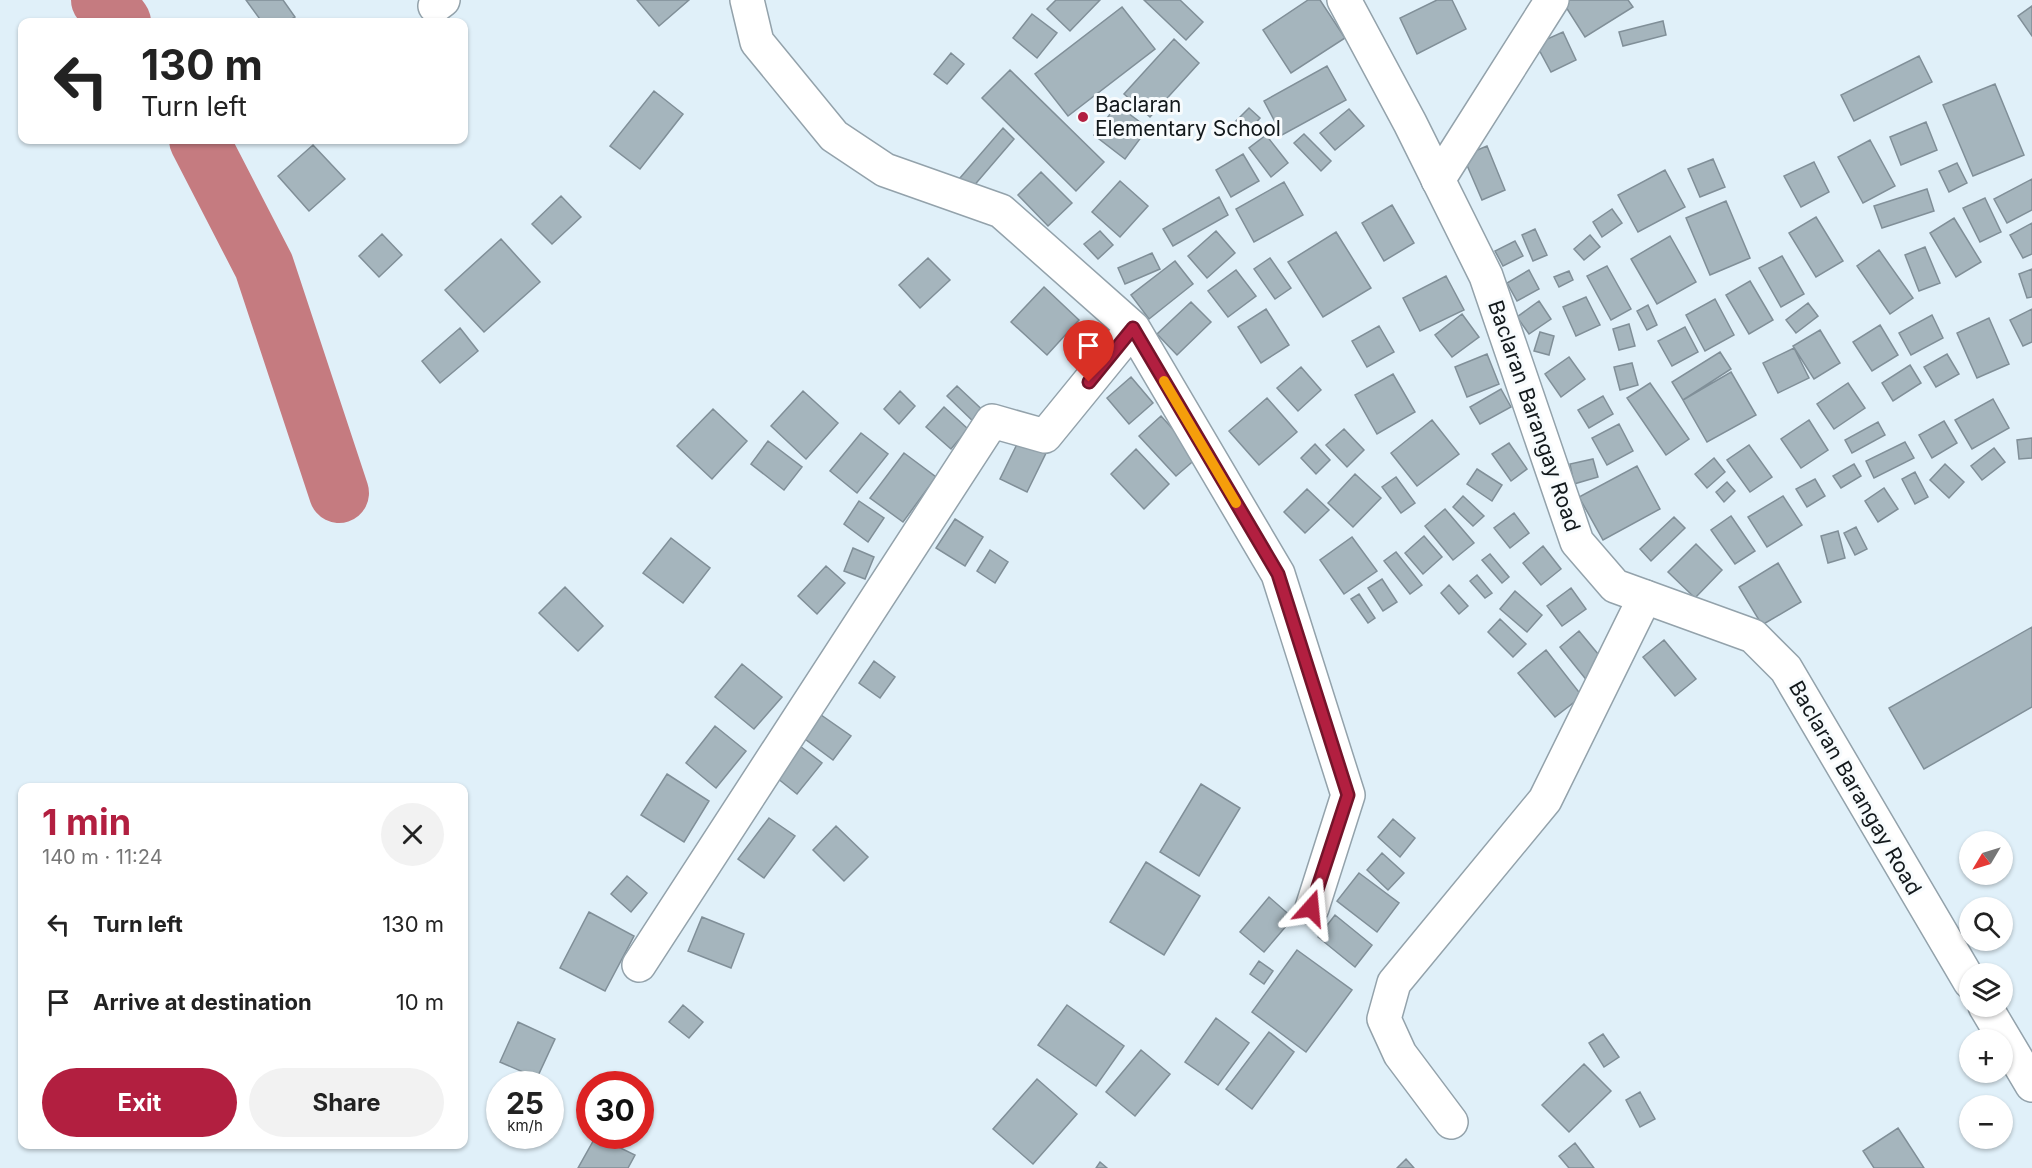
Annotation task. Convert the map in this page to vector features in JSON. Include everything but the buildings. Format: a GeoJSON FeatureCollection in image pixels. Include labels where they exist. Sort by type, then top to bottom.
{"type":"FeatureCollection","features":[{"type":"Feature","properties":{"kind":"street"},"geometry":{"type":"LineString","coordinates":[[747,0],[757,42],[834,136],[885,170],[1001,211],[1133,328],[1278,574],[1348,795],[1311,908]]}},
{"type":"Feature","properties":{"kind":"street","name":"Baclaran Barangay Road"},"geometry":{"type":"LineString","coordinates":[[1344,0],[1486,276],[1577,542],[1615,586],[1753,636],[1786,669],[1959,963]]}},
{"type":"Feature","properties":{"kind":"street"},"geometry":{"type":"LineString","coordinates":[[1438,180],[1552,0]]}},
{"type":"Feature","properties":{"kind":"street"},"geometry":{"type":"LineString","coordinates":[[639,965],[992,421],[1045,436],[1133,328]]}},
{"type":"Feature","properties":{"kind":"street"},"geometry":{"type":"LineString","coordinates":[[1451,1122],[1400,1054],[1384,1019],[1394,983],[1545,800],[1645,597]]}},
{"type":"Feature","properties":{"kind":"street"},"geometry":{"type":"LineString","coordinates":[[1992,1017],[2032,1085]]}},
{"type":"Feature","properties":{"kind":"waterway"},"geometry":{"type":"LineString","coordinates":[[101,0],[107,3],[118,18]]}},
{"type":"Feature","properties":{"kind":"waterway"},"geometry":{"type":"LineString","coordinates":[[201,144],[264,266],[339,493]]}},
{"type":"Feature","properties":{"kind":"slow traffic"},"geometry":{"type":"LineString","coordinates":[[1164,381],[1236,503]]}},
{"type":"Feature","properties":{"kind":"place","name":"Baclaran Elementary School"},"geometry":{"type":"Point","coordinates":[1083,117]}},
{"type":"Feature","properties":{"kind":"route"},"geometry":{"type":"LineString","coordinates":[[1089,382],[1133,328],[1278,574],[1348,795],[1311,908]]}}]}
